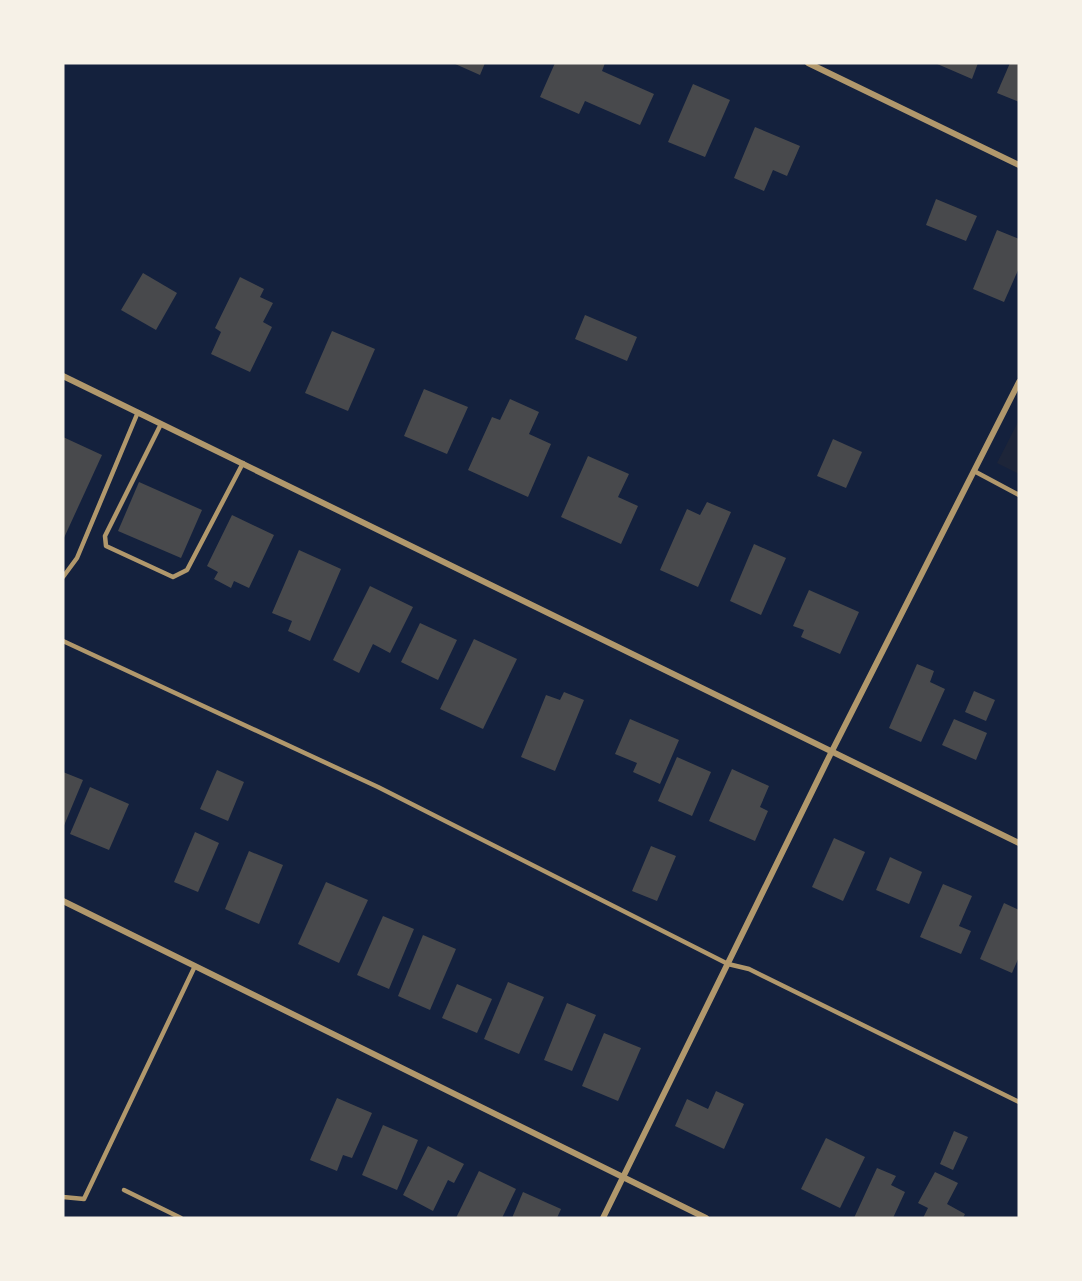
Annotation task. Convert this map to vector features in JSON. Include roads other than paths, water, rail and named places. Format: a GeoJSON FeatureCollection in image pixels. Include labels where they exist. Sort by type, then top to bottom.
{"type":"FeatureCollection","features":[{"type":"Feature","properties":{"kind":"street"},"geometry":{"type":"LineString","coordinates":[[808,63],[1019,165]]}},
{"type":"Feature","properties":{"kind":"street"},"geometry":{"type":"LineString","coordinates":[[63,376],[1019,843]]}},
{"type":"Feature","properties":{"kind":"street"},"geometry":{"type":"LineString","coordinates":[[603,1218],[831,753],[1019,382]]}},
{"type":"Feature","properties":{"kind":"street"},"geometry":{"type":"LineString","coordinates":[[63,901],[706,1218]]}},
{"type":"Feature","properties":{"kind":"lane"},"geometry":{"type":"LineString","coordinates":[[63,577],[76,558],[138,412]]}},
{"type":"Feature","properties":{"kind":"lane"},"geometry":{"type":"LineString","coordinates":[[161,424],[105,536],[106,546],[173,578],[187,570],[243,463]]}},
{"type":"Feature","properties":{"kind":"lane"},"geometry":{"type":"LineString","coordinates":[[974,471],[1019,495]]}},
{"type":"Feature","properties":{"kind":"lane"},"geometry":{"type":"LineString","coordinates":[[63,640],[378,787],[728,964],[749,969],[1019,1102]]}},
{"type":"Feature","properties":{"kind":"lane"},"geometry":{"type":"LineString","coordinates":[[63,1197],[84,1199],[195,966]]}},
{"type":"Feature","properties":{"kind":"lane"},"geometry":{"type":"LineString","coordinates":[[124,1190],[181,1218]]}}]}
